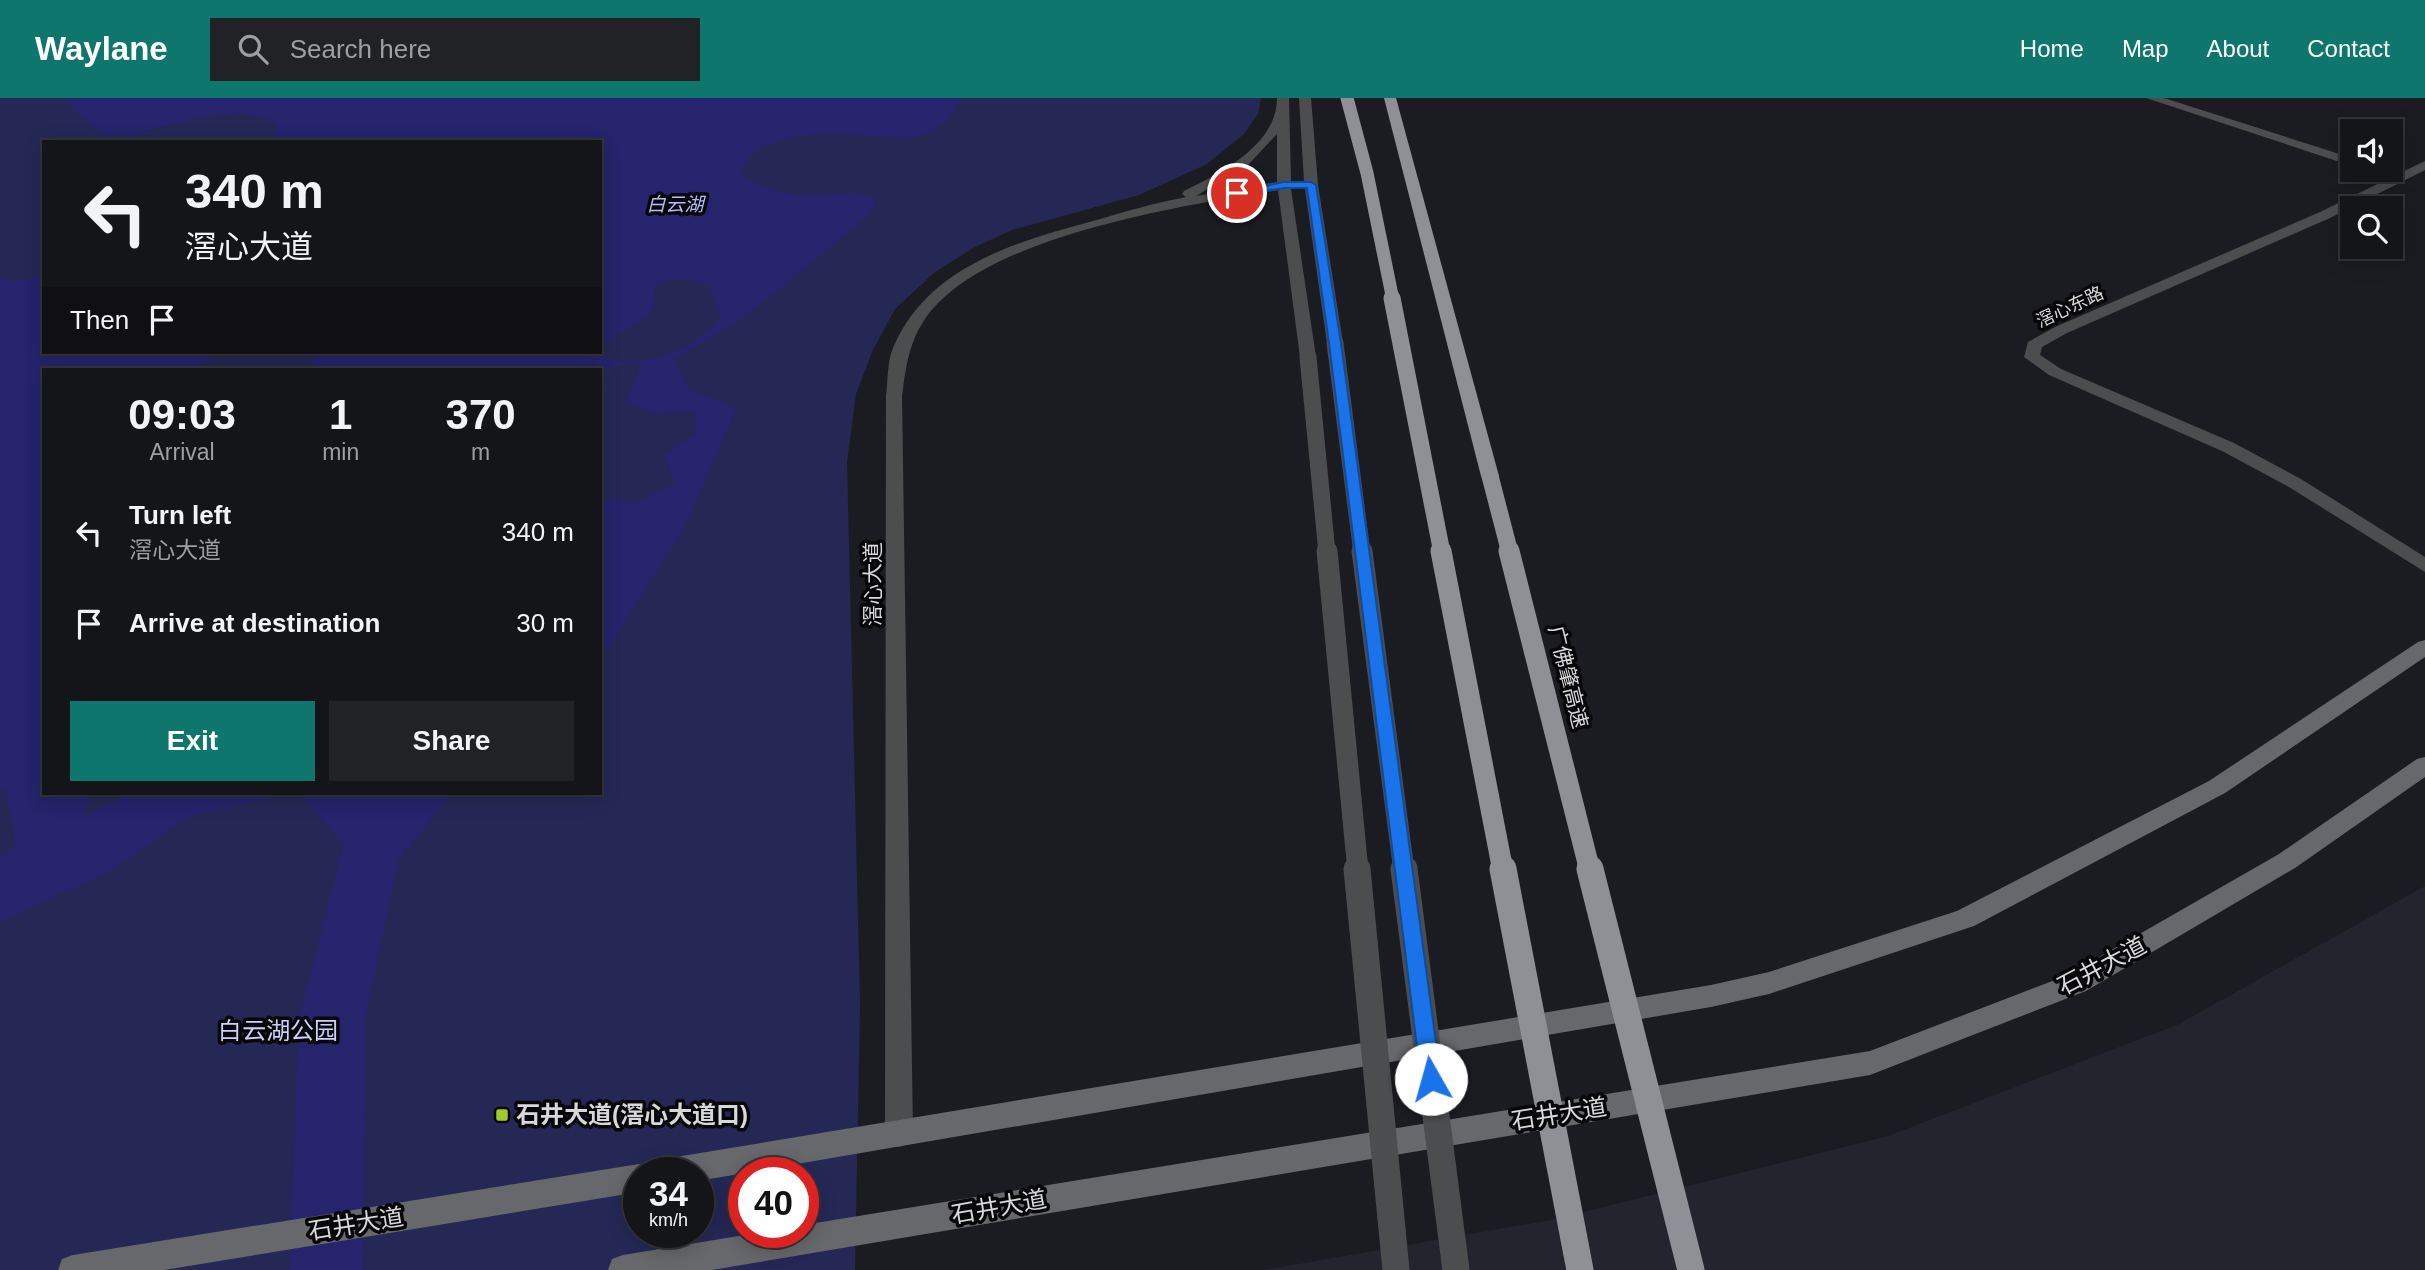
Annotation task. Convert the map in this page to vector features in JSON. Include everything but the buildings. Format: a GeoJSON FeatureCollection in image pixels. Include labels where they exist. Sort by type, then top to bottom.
{"type":"FeatureCollection","features":[{"type":"Feature","properties":{"kind":"highway"},"geometry":{"type":"LineString","coordinates":[[1347,98],[1375,212],[1580,1270]]}},
{"type":"Feature","properties":{"kind":"highway","name":"广佛肇高速"},"geometry":{"type":"LineString","coordinates":[[1390,98],[1490,476],[1690,1270]]}},
{"type":"Feature","properties":{"kind":"highway"},"geometry":{"type":"LineString","coordinates":[[1556,1146],[1571,1270]]}},
{"type":"Feature","properties":{"kind":"main road"},"geometry":{"type":"LineString","coordinates":[[714,1165],[1697,999],[1769,983],[1965,919],[2217,787],[2425,648]]}},
{"type":"Feature","properties":{"kind":"main road","name":"石井大道"},"geometry":{"type":"LineString","coordinates":[[623,1270],[1870,1063],[2077,983],[2287,862],[2425,765]]}},
{"type":"Feature","properties":{"kind":"main road","name":"石井大道"},"geometry":{"type":"LineString","coordinates":[[73,1270],[623,1181]]}},
{"type":"Feature","properties":{"kind":"street"},"geometry":{"type":"LineString","coordinates":[[1282,98],[1284,185],[1308,357],[1396,1270]]}},
{"type":"Feature","properties":{"kind":"street","name":"滘心大道"},"geometry":{"type":"LineString","coordinates":[[1165,205],[1211,183],[1257,152],[1277,124],[1282,98]]}},
{"type":"Feature","properties":{"kind":"street"},"geometry":{"type":"LineString","coordinates":[[1305,98],[1311,185],[1335,343],[1456,1270]]}},
{"type":"Feature","properties":{"kind":"street"},"geometry":{"type":"LineString","coordinates":[[2152,98],[2340,158]]}},
{"type":"Feature","properties":{"kind":"street","name":"滘心东路"},"geometry":{"type":"LineString","coordinates":[[2403,175],[2425,165]]}},
{"type":"Feature","properties":{"kind":"street","name":"滘心东路"},"geometry":{"type":"LineString","coordinates":[[2389,182],[2325,215],[2061,330],[2034,345],[2032,357],[2055,372],[2239,453],[2295,482],[2425,566]]}},
{"type":"Feature","properties":{"kind":"street","name":"滘心大道"},"geometry":{"type":"LineString","coordinates":[[899,1133],[894,396],[900,350],[921,313],[938,293],[979,266],[1026,244],[1165,205],[1284,185],[1311,185]]}},
{"type":"Feature","properties":{"kind":"shaded area"},"geometry":{"type":"Polygon","coordinates":[[[2425,886],[2425,1270],[1264,1270],[1551,1220],[1888,1136],[2179,1024],[2425,886]]]}},
{"type":"Feature","properties":{"kind":"green space","name":"白云湖公园"},"geometry":{"type":"Polygon","coordinates":[[[0,98],[1261,98],[1258,114],[1244,134],[1207,164],[1139,195],[1012,230],[975,247],[935,272],[895,309],[873,350],[856,394],[847,462],[860,1004],[855,1270],[0,1270],[0,98]]]}},
{"type":"Feature","properties":{"kind":"water","name":"白云湖"},"geometry":{"type":"Polygon","coordinates":[[[62,98],[962,98],[954,112],[939,127],[916,137],[834,134],[790,138],[754,153],[741,170],[766,188],[788,194],[821,196],[862,193],[874,198],[875,206],[867,217],[745,317],[674,359],[690,390],[737,407],[685,527],[602,657],[602,499],[635,503],[675,483],[664,454],[695,434],[694,411],[652,413],[625,403],[641,362],[598,368],[310,368],[318,354],[602,352],[605,358],[635,361],[668,354],[699,339],[720,317],[709,287],[698,281],[680,279],[663,281],[654,289],[651,311],[636,324],[617,334],[602,349],[602,140],[273,140],[276,127],[268,118],[238,114],[193,119],[130,135],[100,133],[62,98]]]}},
{"type":"Feature","properties":{"kind":"water"},"geometry":{"type":"Polygon","coordinates":[[[0,277],[13,281],[42,277],[42,354],[214,354],[201,368],[42,368],[42,795],[91,795],[84,816],[129,795],[286,795],[191,815],[109,872],[0,922],[0,857],[15,846],[6,789],[0,791],[0,277]]]}},
{"type":"Feature","properties":{"kind":"water"},"geometry":{"type":"Polygon","coordinates":[[[301,795],[451,795],[385,876],[365,869],[301,795]]]}},
{"type":"Feature","properties":{"kind":"waterway"},"geometry":{"type":"LineString","coordinates":[[326,1270],[332,1020],[377,825]]}},
{"type":"Feature","properties":{"kind":"place","name":"石井大道(滘心大道口)"},"geometry":{"type":"Point","coordinates":[502,1115]}},
{"type":"Feature","properties":{"kind":"route"},"geometry":{"type":"LineString","coordinates":[[1237,193],[1284,185],[1311,185],[1335,343],[1431,1079]]}}]}
